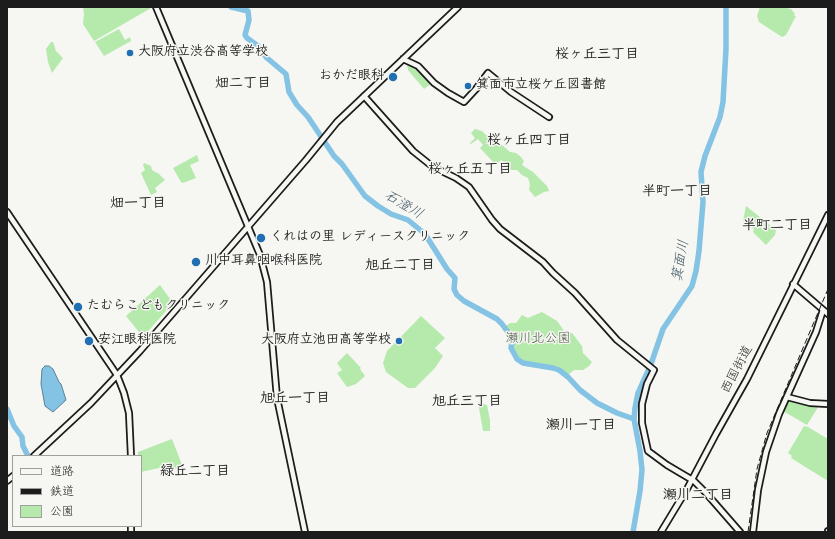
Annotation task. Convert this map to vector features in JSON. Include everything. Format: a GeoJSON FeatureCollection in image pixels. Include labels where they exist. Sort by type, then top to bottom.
{"type":"FeatureCollection","features":[{"type":"Feature","properties":{"kind":"street"},"geometry":{"type":"LineString","coordinates":[[156,7],[260,254],[267,282],[277,398],[305,532]]}},
{"type":"Feature","properties":{"kind":"street"},"geometry":{"type":"LineString","coordinates":[[35,455],[91,403],[140,351],[337,122],[458,7]]}},
{"type":"Feature","properties":{"kind":"street"},"geometry":{"type":"LineString","coordinates":[[403,59],[418,66],[434,83],[464,102],[488,73],[511,92],[549,117]]}},
{"type":"Feature","properties":{"kind":"street"},"geometry":{"type":"LineString","coordinates":[[364,96],[413,151],[433,167],[456,178],[469,187],[495,224],[543,262],[575,293],[617,340],[654,370],[644,394],[642,404],[642,417],[647,449],[667,465],[692,480],[706,493],[740,532]]}},
{"type":"Feature","properties":{"kind":"street"},"geometry":{"type":"LineString","coordinates":[[7,212],[117,375],[124,393],[129,413],[131,455]]}},
{"type":"Feature","properties":{"kind":"street","name":"西国街道"},"geometry":{"type":"LineString","coordinates":[[661,532],[692,480],[750,373],[828,215]]}},
{"type":"Feature","properties":{"kind":"street"},"geometry":{"type":"LineString","coordinates":[[793,284],[828,314]]}},
{"type":"Feature","properties":{"kind":"street"},"geometry":{"type":"LineString","coordinates":[[753,532],[758,490],[766,452],[773,429],[816,332],[823,310]]}},
{"type":"Feature","properties":{"kind":"street"},"geometry":{"type":"LineString","coordinates":[[787,397],[810,403],[828,404]]}},
{"type":"Feature","properties":{"kind":"green space"},"geometry":{"type":"Polygon","coordinates":[[[83,7],[151,8],[94,41],[83,24],[83,7]]]}},
{"type":"Feature","properties":{"kind":"green space"},"geometry":{"type":"Polygon","coordinates":[[[760,7],[783,7],[791,9],[795,14],[794,16],[796,16],[786,35],[782,37],[759,22],[757,16],[760,7]]]}},
{"type":"Feature","properties":{"kind":"green space"},"geometry":{"type":"Polygon","coordinates":[[[119,29],[125,40],[130,37],[131,41],[104,56],[95,42],[119,29]]]}},
{"type":"Feature","properties":{"kind":"green space"},"geometry":{"type":"Polygon","coordinates":[[[51,42],[53,42],[56,51],[63,58],[52,73],[48,62],[46,49],[51,42]]]}},
{"type":"Feature","properties":{"kind":"green space"},"geometry":{"type":"Polygon","coordinates":[[[405,62],[419,69],[432,83],[424,89],[408,70],[405,62]]]}},
{"type":"Feature","properties":{"kind":"green space"},"geometry":{"type":"Polygon","coordinates":[[[475,129],[493,137],[510,152],[516,153],[520,156],[524,161],[522,165],[533,172],[547,186],[549,191],[535,197],[529,190],[530,184],[528,178],[517,170],[508,170],[509,165],[501,160],[496,165],[480,148],[483,145],[478,139],[471,144],[470,143],[475,138],[471,133],[475,129]]]}},
{"type":"Feature","properties":{"kind":"green space"},"geometry":{"type":"Polygon","coordinates":[[[197,155],[199,161],[190,165],[196,178],[183,183],[181,182],[173,168],[197,155]]]}},
{"type":"Feature","properties":{"kind":"green space"},"geometry":{"type":"Polygon","coordinates":[[[144,163],[151,166],[152,170],[165,180],[155,188],[157,192],[151,195],[141,173],[145,170],[143,165],[144,163]]]}},
{"type":"Feature","properties":{"kind":"green space"},"geometry":{"type":"Polygon","coordinates":[[[746,206],[776,230],[775,235],[766,245],[753,232],[754,229],[743,221],[746,206]]]}},
{"type":"Feature","properties":{"kind":"green space"},"geometry":{"type":"Polygon","coordinates":[[[160,285],[173,303],[143,337],[126,316],[160,285]]]}},
{"type":"Feature","properties":{"kind":"green space","name":"瀬川北公園"},"geometry":{"type":"Polygon","coordinates":[[[542,312],[557,321],[565,332],[572,333],[582,346],[583,353],[592,362],[589,366],[583,370],[574,370],[568,375],[553,368],[534,363],[525,363],[517,359],[513,352],[510,336],[504,327],[510,323],[516,323],[522,315],[528,318],[542,312]]]}},
{"type":"Feature","properties":{"kind":"green space"},"geometry":{"type":"Polygon","coordinates":[[[421,316],[445,338],[435,348],[443,356],[435,368],[415,388],[408,388],[386,372],[383,363],[387,351],[421,316]]]}},
{"type":"Feature","properties":{"kind":"green space","name":"大阪府立池田高等学校"},"geometry":{"type":"Polygon","coordinates":[[[347,353],[361,368],[360,369],[365,376],[356,384],[347,387],[337,373],[342,370],[337,363],[347,353]]]}},
{"type":"Feature","properties":{"kind":"green space"},"geometry":{"type":"Polygon","coordinates":[[[788,401],[818,407],[807,425],[783,411],[788,401]]]}},
{"type":"Feature","properties":{"kind":"green space"},"geometry":{"type":"Polygon","coordinates":[[[478,402],[487,405],[490,420],[490,431],[483,431],[478,402]]]}},
{"type":"Feature","properties":{"kind":"green space"},"geometry":{"type":"Polygon","coordinates":[[[804,426],[828,439],[828,481],[791,458],[792,456],[788,453],[804,426]]]}},
{"type":"Feature","properties":{"kind":"green space"},"geometry":{"type":"Polygon","coordinates":[[[172,439],[182,465],[177,469],[168,466],[142,472],[142,455],[138,455],[138,452],[172,439]]]}},
{"type":"Feature","properties":{"kind":"water"},"geometry":{"type":"Polygon","coordinates":[[[45,366],[49,366],[53,369],[61,384],[66,400],[53,412],[45,406],[41,384],[42,369],[45,366]]]}},
{"type":"Feature","properties":{"kind":"waterway","name":"石澄川"},"geometry":{"type":"LineString","coordinates":[[231,7],[248,11],[249,20],[245,35],[258,46],[267,58],[286,74],[289,92],[297,105],[308,117],[334,156],[342,164],[365,196],[391,214],[408,220],[425,234],[447,269],[455,278],[454,289],[457,295],[464,301],[497,319],[502,324],[510,335],[512,342],[511,348],[517,359],[523,363],[559,370],[580,390],[597,403],[617,413],[634,419]]}},
{"type":"Feature","properties":{"kind":"waterway","name":"箕面川"},"geometry":{"type":"LineString","coordinates":[[633,532],[642,470],[634,419],[635,408],[638,393],[651,364],[663,329],[692,286],[696,271],[703,202],[701,172],[705,156],[720,117],[723,102],[726,49],[726,7]]}},
{"type":"Feature","properties":{"kind":"waterway"},"geometry":{"type":"LineString","coordinates":[[7,409],[14,426],[22,437],[23,446],[28,455]]}},
{"type":"Feature","properties":{"kind":"railway"},"geometry":{"type":"LineString","coordinates":[[748,532],[757,469],[767,433],[828,289]]}},
{"type":"Feature","properties":{"kind":"place","name":"大阪府立渋谷高等学校"},"geometry":{"type":"Point","coordinates":[130,53]}},
{"type":"Feature","properties":{"kind":"place","name":"おかだ眼科"},"geometry":{"type":"Point","coordinates":[393,77]}},
{"type":"Feature","properties":{"kind":"place","name":"箕面市立桜ケ丘図書館"},"geometry":{"type":"Point","coordinates":[468,86]}},
{"type":"Feature","properties":{"kind":"place","name":"くれはの里 レディースクリニック"},"geometry":{"type":"Point","coordinates":[261,238]}},
{"type":"Feature","properties":{"kind":"place","name":"川中耳鼻咽喉科医院"},"geometry":{"type":"Point","coordinates":[196,262]}},
{"type":"Feature","properties":{"kind":"place","name":"たむらこどもクリニック"},"geometry":{"type":"Point","coordinates":[78,307]}},
{"type":"Feature","properties":{"kind":"place","name":"安江眼科医院"},"geometry":{"type":"Point","coordinates":[89,341]}},
{"type":"Feature","properties":{"kind":"place","name":"大阪府立池田高等学校"},"geometry":{"type":"Point","coordinates":[399,341]}},
{"type":"Feature","properties":{"kind":"district","name":"桜ヶ丘三丁目"},"geometry":{"type":"Point","coordinates":[597,56]}},
{"type":"Feature","properties":{"kind":"district","name":"畑二丁目"},"geometry":{"type":"Point","coordinates":[243,85]}},
{"type":"Feature","properties":{"kind":"district","name":"桜ヶ丘四丁目"},"geometry":{"type":"Point","coordinates":[529,142]}},
{"type":"Feature","properties":{"kind":"district","name":"桜ヶ丘五丁目"},"geometry":{"type":"Point","coordinates":[470,171]}},
{"type":"Feature","properties":{"kind":"district","name":"半町一丁目"},"geometry":{"type":"Point","coordinates":[677,193]}},
{"type":"Feature","properties":{"kind":"district","name":"畑一丁目"},"geometry":{"type":"Point","coordinates":[138,205]}},
{"type":"Feature","properties":{"kind":"district","name":"半町二丁目"},"geometry":{"type":"Point","coordinates":[777,227]}},
{"type":"Feature","properties":{"kind":"district","name":"旭丘二丁目"},"geometry":{"type":"Point","coordinates":[400,267]}},
{"type":"Feature","properties":{"kind":"district","name":"旭丘一丁目"},"geometry":{"type":"Point","coordinates":[295,400]}},
{"type":"Feature","properties":{"kind":"district","name":"旭丘三丁目"},"geometry":{"type":"Point","coordinates":[467,403]}},
{"type":"Feature","properties":{"kind":"district","name":"瀬川一丁目"},"geometry":{"type":"Point","coordinates":[581,427]}},
{"type":"Feature","properties":{"kind":"district","name":"緑丘二丁目"},"geometry":{"type":"Point","coordinates":[195,473]}},
{"type":"Feature","properties":{"kind":"district","name":"瀬川二丁目"},"geometry":{"type":"Point","coordinates":[698,497]}}]}
